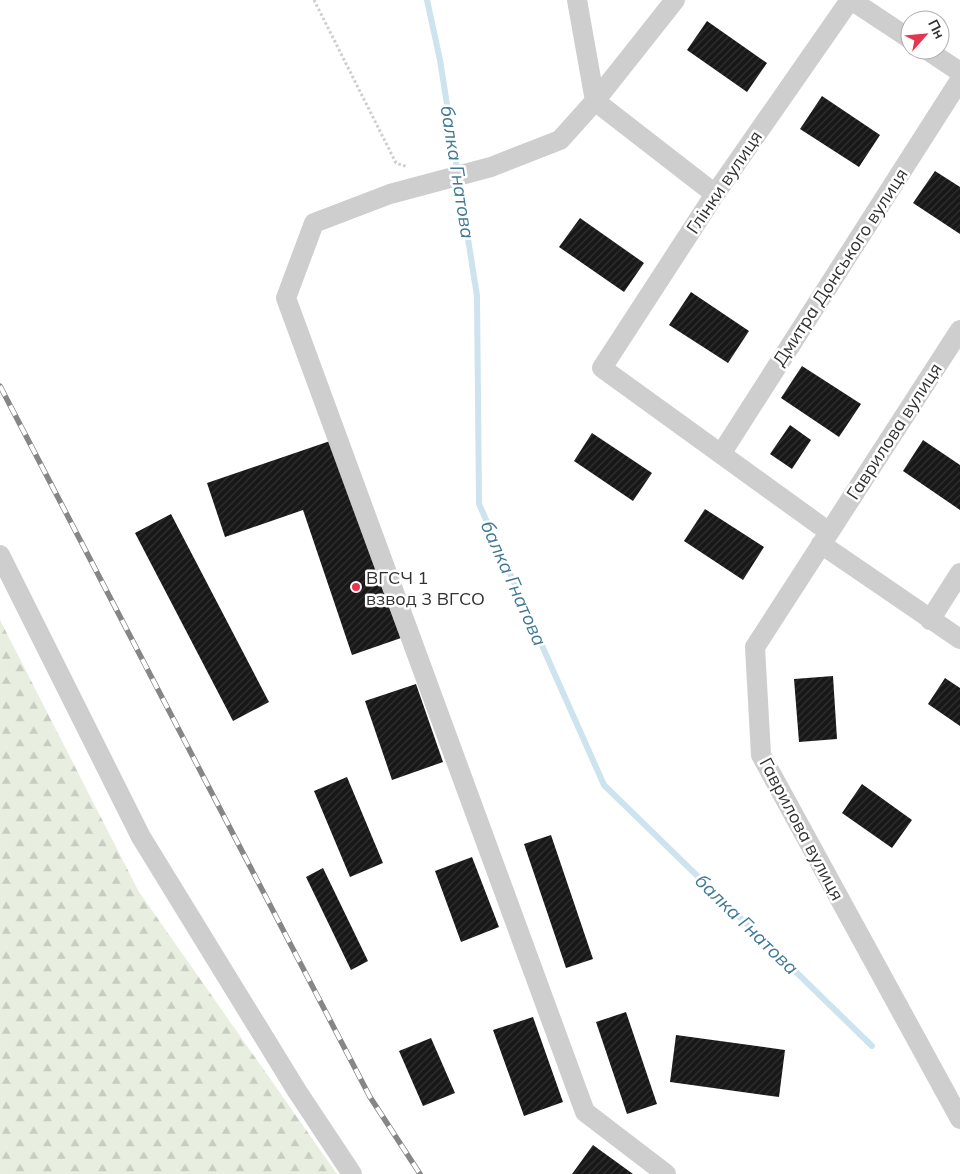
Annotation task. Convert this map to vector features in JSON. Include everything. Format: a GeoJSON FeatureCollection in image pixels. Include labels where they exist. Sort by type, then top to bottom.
{"type":"FeatureCollection","features":[{"type":"Feature","properties":{"kind":"street"},"geometry":{"type":"LineString","coordinates":[[577,0],[595,101],[715,194]]}},
{"type":"Feature","properties":{"kind":"street"},"geometry":{"type":"LineString","coordinates":[[666,1174],[585,1112],[286,298],[314,223],[390,194],[491,166],[560,140],[595,101],[675,0]]}},
{"type":"Feature","properties":{"kind":"street"},"geometry":{"type":"LineString","coordinates":[[850,0],[900,32]]}},
{"type":"Feature","properties":{"kind":"street","name":"Глінки вулиця"},"geometry":{"type":"LineString","coordinates":[[721,454],[602,368],[715,194],[850,0]]}},
{"type":"Feature","properties":{"kind":"street"},"geometry":{"type":"LineString","coordinates":[[942,60],[960,72]]}},
{"type":"Feature","properties":{"kind":"street","name":"Дмитра Донського вулиця"},"geometry":{"type":"LineString","coordinates":[[721,454],[960,80]]}},
{"type":"Feature","properties":{"kind":"street","name":"Гаврилова вулиця"},"geometry":{"type":"LineString","coordinates":[[960,330],[755,647],[761,756],[960,1119]]}},
{"type":"Feature","properties":{"kind":"street"},"geometry":{"type":"LineString","coordinates":[[721,454],[930,620],[960,639]]}},
{"type":"Feature","properties":{"kind":"street"},"geometry":{"type":"LineString","coordinates":[[0,555],[141,837],[292,1082],[352,1174]]}},
{"type":"Feature","properties":{"kind":"street"},"geometry":{"type":"LineString","coordinates":[[930,620],[960,573]]}},
{"type":"Feature","properties":{"kind":"path"},"geometry":{"type":"LineString","coordinates":[[314,0],[396,163],[413,169]]}},
{"type":"Feature","properties":{"kind":"green space"},"geometry":{"type":"Polygon","coordinates":[[[0,620],[139,892],[337,1174],[0,1174],[0,620]]]}},
{"type":"Feature","properties":{"kind":"building"},"geometry":{"type":"Polygon","coordinates":[[[707,21],[767,63],[747,92],[687,50],[707,21]]]}},
{"type":"Feature","properties":{"kind":"building"},"geometry":{"type":"Polygon","coordinates":[[[822,96],[880,135],[859,167],[800,129],[822,96]]]}},
{"type":"Feature","properties":{"kind":"building"},"geometry":{"type":"Polygon","coordinates":[[[935,171],[960,187],[960,234],[913,203],[935,171]]]}},
{"type":"Feature","properties":{"kind":"building"},"geometry":{"type":"Polygon","coordinates":[[[580,218],[644,263],[624,292],[559,247],[580,218]]]}},
{"type":"Feature","properties":{"kind":"building"},"geometry":{"type":"Polygon","coordinates":[[[691,292],[749,331],[728,363],[669,325],[691,292]]]}},
{"type":"Feature","properties":{"kind":"building"},"geometry":{"type":"Polygon","coordinates":[[[802,366],[861,404],[839,437],[781,398],[802,366]]]}},
{"type":"Feature","properties":{"kind":"building"},"geometry":{"type":"Polygon","coordinates":[[[790,425],[811,440],[792,469],[770,454],[790,425]]]}},
{"type":"Feature","properties":{"kind":"building"},"geometry":{"type":"Polygon","coordinates":[[[592,433],[652,473],[633,501],[574,461],[592,433]]]}},
{"type":"Feature","properties":{"kind":"building","name":"ВГСЧ 1 взвод 3 ВГСО"},"geometry":{"type":"Polygon","coordinates":[[[333,440],[401,638],[352,655],[303,510],[225,537],[207,483],[333,440]]]}},
{"type":"Feature","properties":{"kind":"building"},"geometry":{"type":"Polygon","coordinates":[[[923,440],[960,465],[960,510],[903,471],[923,440]]]}},
{"type":"Feature","properties":{"kind":"building"},"geometry":{"type":"Polygon","coordinates":[[[705,509],[764,547],[743,580],[684,541],[705,509]]]}},
{"type":"Feature","properties":{"kind":"building"},"geometry":{"type":"Polygon","coordinates":[[[171,514],[269,702],[233,721],[135,533],[171,514]]]}},
{"type":"Feature","properties":{"kind":"building"},"geometry":{"type":"Polygon","coordinates":[[[833,676],[837,739],[799,742],[794,679],[833,676]]]}},
{"type":"Feature","properties":{"kind":"building"},"geometry":{"type":"Polygon","coordinates":[[[945,678],[960,688],[960,726],[928,704],[945,678]]]}},
{"type":"Feature","properties":{"kind":"building"},"geometry":{"type":"Polygon","coordinates":[[[416,684],[443,762],[392,780],[365,701],[416,684]]]}},
{"type":"Feature","properties":{"kind":"building"},"geometry":{"type":"Polygon","coordinates":[[[347,777],[383,863],[350,877],[314,791],[347,777]]]}},
{"type":"Feature","properties":{"kind":"building"},"geometry":{"type":"Polygon","coordinates":[[[862,784],[912,820],[892,848],[842,813],[862,784]]]}},
{"type":"Feature","properties":{"kind":"building"},"geometry":{"type":"Polygon","coordinates":[[[551,835],[593,959],[566,968],[524,844],[551,835]]]}},
{"type":"Feature","properties":{"kind":"building"},"geometry":{"type":"Polygon","coordinates":[[[472,857],[499,927],[461,942],[435,871],[472,857]]]}},
{"type":"Feature","properties":{"kind":"building"},"geometry":{"type":"Polygon","coordinates":[[[323,868],[368,961],[351,970],[306,877],[323,868]]]}},
{"type":"Feature","properties":{"kind":"building"},"geometry":{"type":"Polygon","coordinates":[[[626,1012],[657,1104],[627,1114],[596,1022],[626,1012]]]}},
{"type":"Feature","properties":{"kind":"building"},"geometry":{"type":"Polygon","coordinates":[[[533,1017],[563,1102],[524,1116],[493,1030],[533,1017]]]}},
{"type":"Feature","properties":{"kind":"building"},"geometry":{"type":"Polygon","coordinates":[[[676,1035],[785,1050],[779,1097],[670,1082],[676,1035]]]}},
{"type":"Feature","properties":{"kind":"building"},"geometry":{"type":"Polygon","coordinates":[[[431,1038],[455,1093],[423,1106],[399,1051],[431,1038]]]}},
{"type":"Feature","properties":{"kind":"building"},"geometry":{"type":"Polygon","coordinates":[[[593,1145],[633,1174],[572,1174],[593,1145]]]}},
{"type":"Feature","properties":{"kind":"waterway","name":"балка Гнатова"},"geometry":{"type":"LineString","coordinates":[[427,0],[440,60],[477,296],[479,504],[604,785],[872,1046]]}},
{"type":"Feature","properties":{"kind":"railway"},"geometry":{"type":"LineString","coordinates":[[0,386],[370,1097],[420,1174]]}},
{"type":"Feature","properties":{"kind":"place","name":"ВГСЧ 1 взвод 3 ВГСО"},"geometry":{"type":"Point","coordinates":[356,587]}}]}
